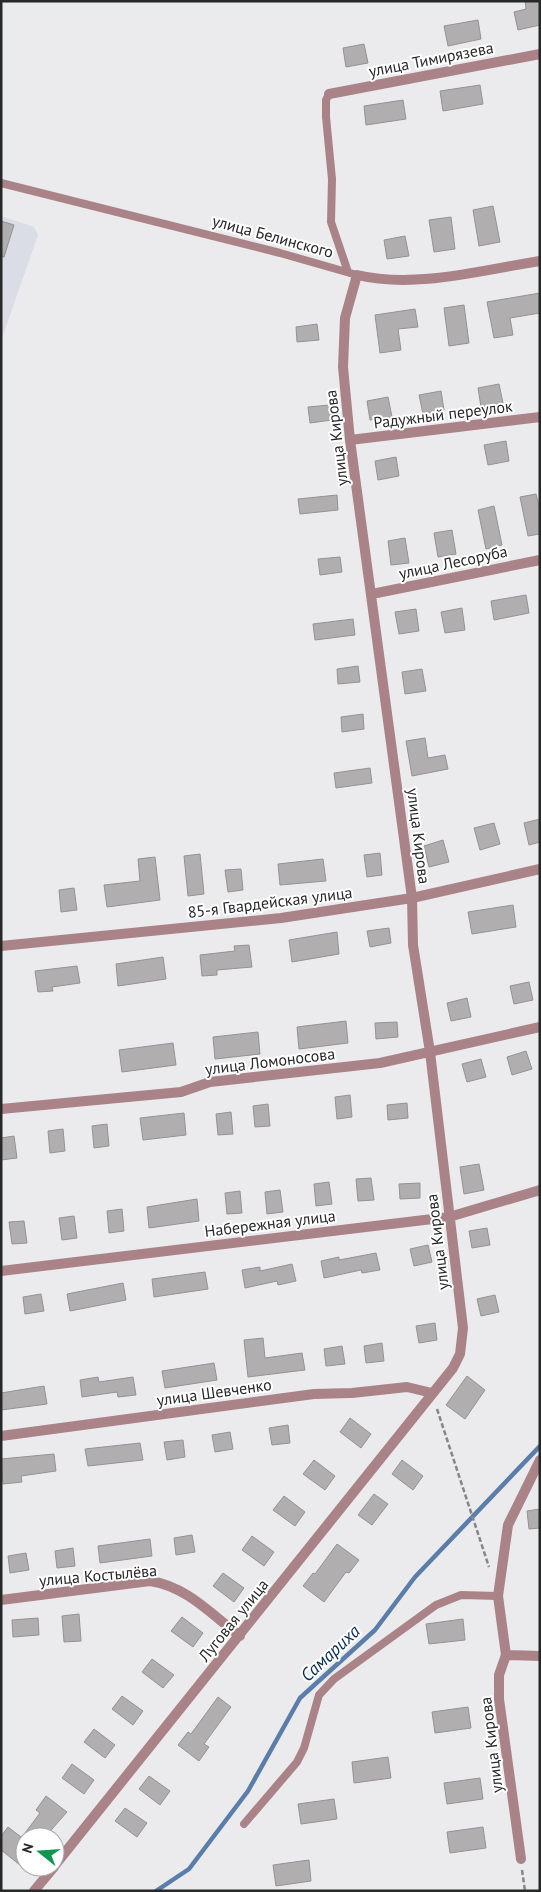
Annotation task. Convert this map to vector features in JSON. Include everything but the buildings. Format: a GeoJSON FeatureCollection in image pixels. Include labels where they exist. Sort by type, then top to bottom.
{"type":"FeatureCollection","features":[{"type":"Feature","properties":{"kind":"street","name":"улица Тимирязева"},"geometry":{"type":"LineString","coordinates":[[329,94],[540,54]]}},
{"type":"Feature","properties":{"kind":"street","name":"улица Белинского"},"geometry":{"type":"LineString","coordinates":[[352,274],[391,281],[419,280],[540,262]]}},
{"type":"Feature","properties":{"kind":"street","name":"улица Кирова"},"geometry":{"type":"LineString","coordinates":[[352,274],[345,318],[343,367],[350,440],[412,898],[413,945],[430,1052],[462,1328],[460,1354],[453,1368],[432,1393]]}},
{"type":"Feature","properties":{"kind":"street","name":"Радужный переулок"},"geometry":{"type":"LineString","coordinates":[[350,440],[540,417]]}},
{"type":"Feature","properties":{"kind":"street","name":"улица Лесоруба"},"geometry":{"type":"LineString","coordinates":[[372,594],[540,560]]}},
{"type":"Feature","properties":{"kind":"street","name":"85-я Гвардейская улица"},"geometry":{"type":"LineString","coordinates":[[1,946],[281,918],[412,898],[540,869]]}},
{"type":"Feature","properties":{"kind":"street","name":"улица Ломоносова"},"geometry":{"type":"LineString","coordinates":[[1,1109],[181,1092],[210,1082],[380,1063],[540,1027]]}},
{"type":"Feature","properties":{"kind":"street","name":"Набережная улица"},"geometry":{"type":"LineString","coordinates":[[1,1271],[449,1217],[540,1190]]}},
{"type":"Feature","properties":{"kind":"street","name":"улица Шевченко"},"geometry":{"type":"LineString","coordinates":[[1,1436],[314,1394],[352,1393],[407,1387],[432,1393]]}},
{"type":"Feature","properties":{"kind":"street","name":"Луговая улица"},"geometry":{"type":"LineString","coordinates":[[65,1852],[240,1636],[432,1393]]}},
{"type":"Feature","properties":{"kind":"street","name":"улица Кирова"},"geometry":{"type":"LineString","coordinates":[[520,1859],[499,1699],[499,1675],[506,1655],[498,1596],[508,1525],[540,1460]]}},
{"type":"Feature","properties":{"kind":"street","name":"улица Костылёва"},"geometry":{"type":"LineString","coordinates":[[1,1600],[150,1581],[168,1584],[182,1591],[240,1636]]}},
{"type":"Feature","properties":{"kind":"street"},"geometry":{"type":"LineString","coordinates":[[506,1655],[540,1656]]}},
{"type":"Feature","properties":{"kind":"street","name":"Луговая улица"},"geometry":{"type":"LineString","coordinates":[[34,1891],[45,1877]]}},
{"type":"Feature","properties":{"kind":"lane"},"geometry":{"type":"LineString","coordinates":[[329,94],[326,100],[326,117],[332,179],[331,222],[352,274]]}},
{"type":"Feature","properties":{"kind":"lane","name":"улица Белинского"},"geometry":{"type":"LineString","coordinates":[[1,183],[271,250],[352,274]]}},
{"type":"Feature","properties":{"kind":"lane"},"geometry":{"type":"LineString","coordinates":[[244,1824],[297,1762],[304,1748],[320,1695],[334,1679],[436,1605],[461,1595],[498,1596]]}},
{"type":"Feature","properties":{"kind":"path"},"geometry":{"type":"LineString","coordinates":[[432,1393],[490,1571]]}},
{"type":"Feature","properties":{"kind":"path"},"geometry":{"type":"LineString","coordinates":[[520,1859],[525,1891]]}},
{"type":"Feature","properties":{"kind":"shaded area"},"geometry":{"type":"Polygon","coordinates":[[[1,216],[34,227],[38,235],[1,341],[1,216]]]}},
{"type":"Feature","properties":{"kind":"waterway","name":"Самариха"},"geometry":{"type":"LineString","coordinates":[[156,1891],[189,1869],[248,1791],[300,1698],[375,1630],[415,1577],[540,1446]]}}]}
